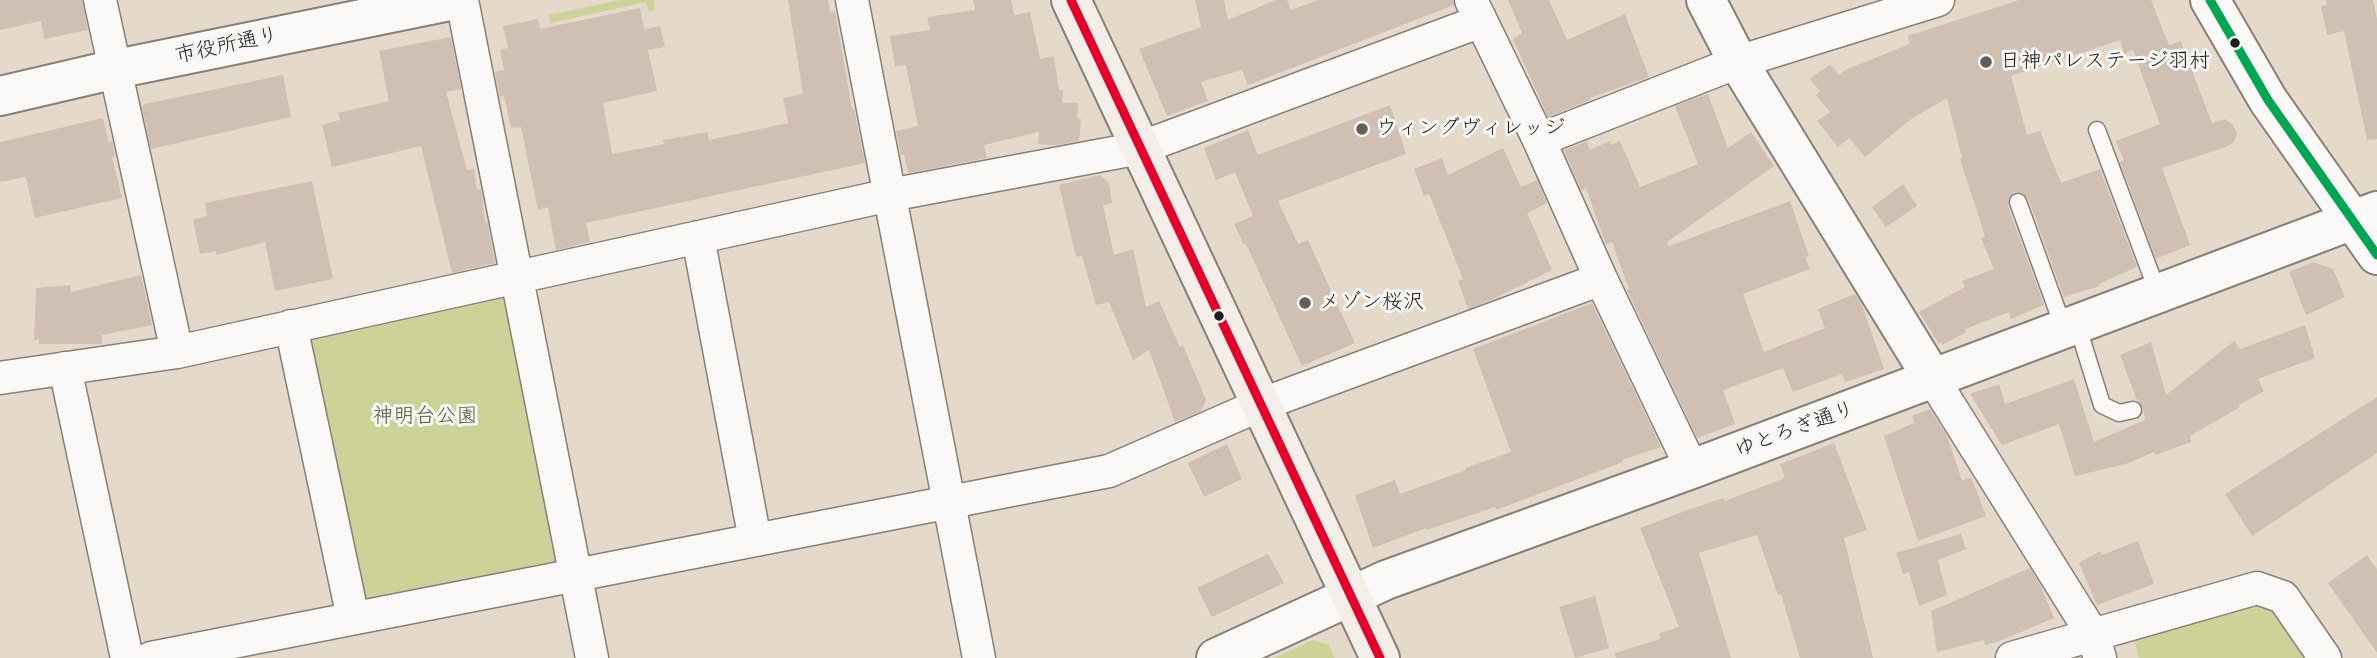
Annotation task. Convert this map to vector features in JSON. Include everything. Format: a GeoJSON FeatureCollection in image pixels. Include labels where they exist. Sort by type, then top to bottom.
{"type":"FeatureCollection","features":[{"type":"Feature","properties":{"kind":"main road"},"geometry":{"type":"LineString","coordinates":[[1071,0],[1380,658]]}},
{"type":"Feature","properties":{"kind":"street"},"geometry":{"type":"LineString","coordinates":[[100,0],[177,352]]}},
{"type":"Feature","properties":{"kind":"street","name":"市役所通り"},"geometry":{"type":"LineString","coordinates":[[0,96],[116,69],[456,0]]}},
{"type":"Feature","properties":{"kind":"street"},"geometry":{"type":"LineString","coordinates":[[462,0],[592,658]]}},
{"type":"Feature","properties":{"kind":"street"},"geometry":{"type":"LineString","coordinates":[[852,0],[979,658]]}},
{"type":"Feature","properties":{"kind":"street"},"geometry":{"type":"LineString","coordinates":[[1706,0],[1738,62],[2096,647]]}},
{"type":"Feature","properties":{"kind":"street"},"geometry":{"type":"LineString","coordinates":[[1539,141],[1738,62],[1938,0]]}},
{"type":"Feature","properties":{"kind":"street"},"geometry":{"type":"LineString","coordinates":[[2210,0],[2268,100],[2365,216],[2377,255]]}},
{"type":"Feature","properties":{"kind":"street"},"geometry":{"type":"LineString","coordinates":[[0,378],[177,352],[890,195],[1140,148],[1476,10],[1692,469]]}},
{"type":"Feature","properties":{"kind":"street","name":"ゆとろぎ通り"},"geometry":{"type":"LineString","coordinates":[[1216,658],[1399,575],[1692,469],[2365,216]]}},
{"type":"Feature","properties":{"kind":"street"},"geometry":{"type":"LineString","coordinates":[[698,237],[755,540]]}},
{"type":"Feature","properties":{"kind":"street"},"geometry":{"type":"LineString","coordinates":[[151,658],[234,650],[353,618],[1109,471],[1260,405],[1601,279]]}},
{"type":"Feature","properties":{"kind":"street"},"geometry":{"type":"LineString","coordinates":[[291,326],[353,618]]}},
{"type":"Feature","properties":{"kind":"street"},"geometry":{"type":"LineString","coordinates":[[65,368],[127,658]]}},
{"type":"Feature","properties":{"kind":"street"},"geometry":{"type":"LineString","coordinates":[[2012,658],[2096,647],[2257,588],[2283,597],[2325,658]]}},
{"type":"Feature","properties":{"kind":"lane"},"geometry":{"type":"LineString","coordinates":[[2097,130],[2158,293]]}},
{"type":"Feature","properties":{"kind":"lane"},"geometry":{"type":"LineString","coordinates":[[2018,201],[2102,405],[2119,413],[2133,410]]}},
{"type":"Feature","properties":{"kind":"green space"},"geometry":{"type":"Polygon","coordinates":[[[620,0],[654,0],[655,10],[649,11],[646,2],[550,23],[549,15],[620,0]]]}},
{"type":"Feature","properties":{"kind":"green space","name":"神明台公園"},"geometry":{"type":"Polygon","coordinates":[[[496,292],[508,300],[559,557],[552,566],[371,604],[357,594],[304,343],[311,328],[496,292]]]}},
{"type":"Feature","properties":{"kind":"green space"},"geometry":{"type":"Polygon","coordinates":[[[2285,597],[2324,658],[2139,658],[2132,633],[2285,597]]]}},
{"type":"Feature","properties":{"kind":"green space"},"geometry":{"type":"Polygon","coordinates":[[[1313,640],[1329,645],[1335,658],[1274,658],[1313,640]]]}},
{"type":"Feature","properties":{"kind":"building"},"geometry":{"type":"Polygon","coordinates":[[[0,0],[82,0],[88,30],[44,39],[41,21],[0,30],[0,0]]]}},
{"type":"Feature","properties":{"kind":"building"},"geometry":{"type":"Polygon","coordinates":[[[788,0],[828,0],[830,12],[835,11],[852,109],[865,163],[586,223],[590,242],[556,250],[548,207],[538,210],[521,127],[511,128],[504,96],[500,97],[495,72],[504,70],[500,50],[508,48],[503,26],[538,19],[540,29],[640,8],[644,29],[660,26],[665,47],[648,50],[657,91],[603,103],[612,154],[664,144],[663,140],[708,132],[709,140],[788,123],[783,98],[803,94],[788,0]]]}},
{"type":"Feature","properties":{"kind":"building"},"geometry":{"type":"Polygon","coordinates":[[[973,0],[1011,0],[1014,15],[1030,12],[1040,59],[1054,56],[1059,90],[1063,90],[1062,103],[1078,103],[1077,118],[1081,119],[1079,141],[1055,145],[1038,144],[1039,132],[984,145],[987,158],[908,173],[896,131],[918,126],[906,65],[895,66],[890,36],[930,30],[927,17],[975,10],[973,0]]]}},
{"type":"Feature","properties":{"kind":"building"},"geometry":{"type":"Polygon","coordinates":[[[1195,0],[1224,0],[1228,20],[1276,0],[1287,0],[1291,10],[1318,0],[1453,0],[1454,5],[1248,85],[1242,70],[1201,82],[1208,101],[1167,116],[1139,49],[1201,27],[1195,0]]]}},
{"type":"Feature","properties":{"kind":"building"},"geometry":{"type":"Polygon","coordinates":[[[1508,0],[1549,0],[1567,40],[1625,14],[1649,77],[1590,98],[1591,100],[1548,117],[1513,39],[1522,33],[1508,0]]]}},
{"type":"Feature","properties":{"kind":"building"},"geometry":{"type":"Polygon","coordinates":[[[2019,0],[2151,0],[2169,45],[2181,41],[2212,123],[2225,119],[2233,125],[2237,133],[2234,142],[2226,147],[2162,168],[2190,245],[2156,259],[2120,162],[2124,160],[2116,141],[2160,124],[2133,50],[2124,54],[2120,40],[2011,76],[2027,135],[2040,131],[2061,183],[2100,169],[2137,267],[2099,284],[2100,286],[2064,297],[2028,198],[2020,192],[2014,192],[2008,200],[2008,206],[2044,305],[2011,319],[2009,312],[1965,329],[1966,332],[1942,345],[1919,312],[1965,287],[1962,281],[1994,269],[1981,238],[1985,236],[1960,159],[1962,158],[1947,98],[1910,120],[1865,157],[1849,138],[1838,147],[1817,121],[1830,112],[1816,95],[1820,91],[1810,79],[1830,64],[1839,75],[1845,70],[1910,44],[1908,36],[2019,0]]]}},
{"type":"Feature","properties":{"kind":"building"},"geometry":{"type":"Polygon","coordinates":[[[2326,0],[2373,0],[2377,19],[2377,139],[2367,140],[2344,31],[2327,35],[2321,6],[2327,5],[2326,0]]]}},
{"type":"Feature","properties":{"kind":"building"},"geometry":{"type":"Polygon","coordinates":[[[451,37],[461,89],[446,92],[467,170],[474,169],[477,190],[481,189],[485,222],[487,221],[495,263],[452,273],[421,146],[332,167],[322,125],[340,120],[338,113],[389,101],[379,51],[451,37]]]}},
{"type":"Feature","properties":{"kind":"building"},"geometry":{"type":"Polygon","coordinates":[[[283,75],[291,117],[151,149],[142,107],[145,104],[283,75]]]}},
{"type":"Feature","properties":{"kind":"building"},"geometry":{"type":"Polygon","coordinates":[[[1708,94],[1728,148],[1751,132],[1774,166],[1667,242],[1669,246],[1790,201],[1809,256],[1805,257],[1810,269],[1743,294],[1764,352],[1825,328],[1818,309],[1855,294],[1862,305],[1884,369],[1845,382],[1842,374],[1793,392],[1783,368],[1723,390],[1735,424],[1697,438],[1627,290],[1629,289],[1612,242],[1606,245],[1586,188],[1581,190],[1564,150],[1587,141],[1590,150],[1610,141],[1611,145],[1620,141],[1640,187],[1698,164],[1675,106],[1708,94]]]}},
{"type":"Feature","properties":{"kind":"building"},"geometry":{"type":"Polygon","coordinates":[[[1390,105],[1406,154],[1278,201],[1298,244],[1308,240],[1355,343],[1302,366],[1246,244],[1244,245],[1234,224],[1253,216],[1235,172],[1216,180],[1204,148],[1248,130],[1258,155],[1390,105]]]}},
{"type":"Feature","properties":{"kind":"building"},"geometry":{"type":"Polygon","coordinates":[[[103,118],[109,143],[112,140],[115,157],[112,157],[122,198],[35,218],[26,177],[0,182],[0,142],[103,118]]]}},
{"type":"Feature","properties":{"kind":"building"},"geometry":{"type":"Polygon","coordinates":[[[1503,148],[1521,187],[1537,180],[1547,203],[1527,213],[1552,270],[1468,309],[1458,281],[1463,279],[1429,194],[1424,196],[1414,169],[1442,158],[1448,175],[1503,148]]]}},
{"type":"Feature","properties":{"kind":"building"},"geometry":{"type":"Polygon","coordinates":[[[1100,175],[1109,183],[1112,203],[1103,205],[1114,255],[1133,249],[1146,307],[1159,301],[1180,347],[1183,345],[1206,400],[1201,411],[1175,422],[1149,350],[1133,360],[1109,302],[1096,305],[1082,256],[1076,257],[1059,185],[1100,175]]]}},
{"type":"Feature","properties":{"kind":"building"},"geometry":{"type":"Polygon","coordinates":[[[312,181],[333,279],[275,291],[265,242],[216,255],[216,251],[200,254],[193,220],[207,216],[205,203],[312,181]]]}},
{"type":"Feature","properties":{"kind":"building"},"geometry":{"type":"Polygon","coordinates":[[[1903,184],[1917,206],[1886,227],[1872,207],[1903,184]]]}},
{"type":"Feature","properties":{"kind":"building"},"geometry":{"type":"Polygon","coordinates":[[[2313,262],[2333,269],[2345,297],[2306,315],[2289,272],[2313,262]]]}},
{"type":"Feature","properties":{"kind":"building"},"geometry":{"type":"Polygon","coordinates":[[[141,275],[152,325],[102,335],[102,344],[39,344],[39,339],[34,340],[36,288],[70,285],[71,292],[141,275]]]}},
{"type":"Feature","properties":{"kind":"building"},"geometry":{"type":"Polygon","coordinates":[[[1592,303],[1661,447],[1496,510],[1495,507],[1427,530],[1426,528],[1373,548],[1355,495],[1395,480],[1400,494],[1511,452],[1473,349],[1592,303]]]}},
{"type":"Feature","properties":{"kind":"building"},"geometry":{"type":"Polygon","coordinates":[[[2305,325],[2315,358],[2258,379],[2264,391],[2190,436],[2191,442],[2155,455],[2154,452],[2126,464],[2075,476],[2059,424],[2002,445],[1970,394],[1999,384],[2005,404],[2074,379],[2094,442],[2145,420],[2143,407],[2137,400],[2120,355],[2151,342],[2166,395],[2234,341],[2240,349],[2305,325]]]}},
{"type":"Feature","properties":{"kind":"building"},"geometry":{"type":"Polygon","coordinates":[[[2377,397],[2377,453],[2252,536],[2225,494],[2377,397]]]}},
{"type":"Feature","properties":{"kind":"building"},"geometry":{"type":"Polygon","coordinates":[[[1930,409],[1947,436],[1962,481],[1971,477],[1986,516],[1918,541],[1884,436],[1914,423],[1912,416],[1930,409]]]}},
{"type":"Feature","properties":{"kind":"building"},"geometry":{"type":"Polygon","coordinates":[[[1834,443],[1867,530],[1844,538],[1873,658],[1800,658],[1781,594],[1778,595],[1757,535],[1699,553],[1731,658],[1616,658],[1615,653],[1660,639],[1659,633],[1679,627],[1640,528],[1723,498],[1725,501],[1785,478],[1780,464],[1834,443]]]}},
{"type":"Feature","properties":{"kind":"building"},"geometry":{"type":"Polygon","coordinates":[[[1227,444],[1242,479],[1204,497],[1188,463],[1227,444]]]}},
{"type":"Feature","properties":{"kind":"building"},"geometry":{"type":"Polygon","coordinates":[[[1961,534],[1966,549],[1938,560],[1947,595],[1919,606],[1909,572],[1903,574],[1896,553],[1961,534]]]}},
{"type":"Feature","properties":{"kind":"building"},"geometry":{"type":"Polygon","coordinates":[[[2138,541],[2154,584],[2097,605],[2079,563],[2100,551],[2102,555],[2138,541]]]}},
{"type":"Feature","properties":{"kind":"building"},"geometry":{"type":"Polygon","coordinates":[[[1268,554],[1284,583],[1212,617],[1197,588],[1268,554]]]}},
{"type":"Feature","properties":{"kind":"building"},"geometry":{"type":"Polygon","coordinates":[[[2367,555],[2377,569],[2377,653],[2328,583],[2367,555]]]}},
{"type":"Feature","properties":{"kind":"building"},"geometry":{"type":"Polygon","coordinates":[[[2030,568],[2054,618],[1997,642],[1985,645],[1984,640],[1937,652],[1931,611],[2030,568]]]}},
{"type":"Feature","properties":{"kind":"building"},"geometry":{"type":"Polygon","coordinates":[[[1595,596],[1609,648],[1575,658],[1559,607],[1595,596]]]}},
{"type":"Feature","properties":{"kind":"transit line"},"geometry":{"type":"LineString","coordinates":[[1071,0],[1380,658]]}},
{"type":"Feature","properties":{"kind":"transit line"},"geometry":{"type":"LineString","coordinates":[[2210,0],[2268,100],[2377,255]]}},
{"type":"Feature","properties":{"kind":"place","name":"日神パレステージ羽村"},"geometry":{"type":"Point","coordinates":[1986,62]}},
{"type":"Feature","properties":{"kind":"place","name":"ウィングヴィレッジ"},"geometry":{"type":"Point","coordinates":[1362,129]}},
{"type":"Feature","properties":{"kind":"place","name":"メゾン桜沢"},"geometry":{"type":"Point","coordinates":[1305,303]}}]}
